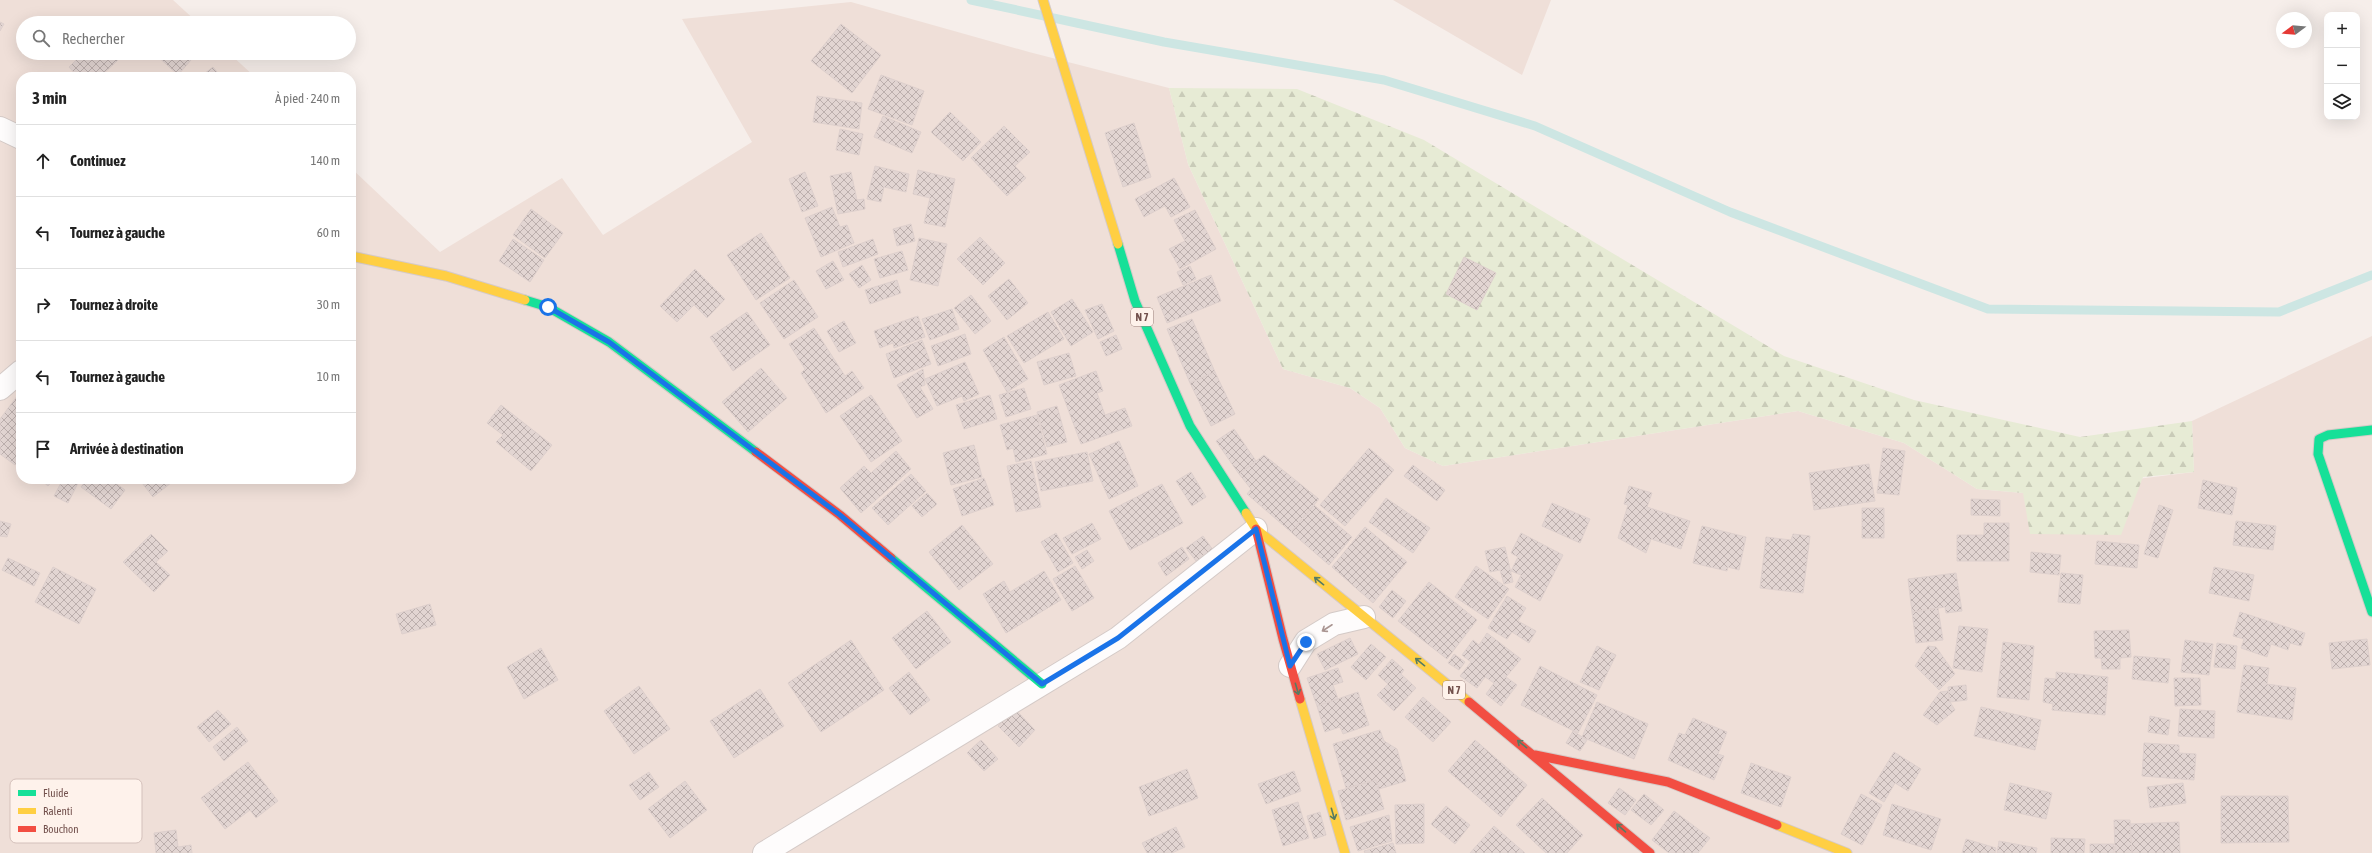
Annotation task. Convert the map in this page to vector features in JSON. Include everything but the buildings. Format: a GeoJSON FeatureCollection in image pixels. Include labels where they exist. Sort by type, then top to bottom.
{"type":"FeatureCollection","features":[{"type":"Feature","properties":{"kind":"main road","name":"N 7"},"geometry":{"type":"LineString","coordinates":[[1043,0],[1068,87],[1135,301],[1190,426],[1256,529],[1535,755],[1650,853]]}},
{"type":"Feature","properties":{"kind":"main road"},"geometry":{"type":"LineString","coordinates":[[356,257],[446,276],[548,307],[609,342],[840,515],[1042,684]]}},
{"type":"Feature","properties":{"kind":"main road"},"geometry":{"type":"LineString","coordinates":[[2372,430],[2328,435],[2319,440],[2318,454],[2362,587],[2372,612]]}},
{"type":"Feature","properties":{"kind":"main road","name":"N 7"},"geometry":{"type":"LineString","coordinates":[[1256,529],[1290,666],[1345,853]]}},
{"type":"Feature","properties":{"kind":"main road"},"geometry":{"type":"LineString","coordinates":[[1535,755],[1668,782],[1847,853]]}},
{"type":"Feature","properties":{"kind":"street"},"geometry":{"type":"LineString","coordinates":[[0,128],[16,136]]}},
{"type":"Feature","properties":{"kind":"street"},"geometry":{"type":"LineString","coordinates":[[0,389],[16,375]]}},
{"type":"Feature","properties":{"kind":"street"},"geometry":{"type":"LineString","coordinates":[[764,853],[1118,638],[1256,529]]}},
{"type":"Feature","properties":{"kind":"street"},"geometry":{"type":"LineString","coordinates":[[1290,666],[1306,642],[1312,638],[1334,624],[1364,617]]}},
{"type":"Feature","properties":{"kind":"shaded area"},"geometry":{"type":"Polygon","coordinates":[[[0,0],[173,0],[190,16],[16,16],[16,60],[237,60],[250,72],[16,72],[16,484],[356,484],[356,173],[440,252],[562,178],[603,235],[752,142],[682,19],[851,2],[1029,52],[1169,88],[1188,164],[1283,369],[1350,388],[1380,408],[1405,448],[1443,466],[1798,411],[1904,443],[1977,489],[2023,493],[2194,472],[2192,421],[2372,336],[2372,853],[0,853],[0,0]]]}},
{"type":"Feature","properties":{"kind":"shaded area"},"geometry":{"type":"Polygon","coordinates":[[[1393,0],[1551,0],[1522,75],[1393,0]]]}},
{"type":"Feature","properties":{"kind":"green space"},"geometry":{"type":"Polygon","coordinates":[[[1169,88],[1297,89],[1424,140],[1784,356],[1914,400],[2080,437],[2192,421],[2194,472],[2143,477],[2121,535],[2030,534],[2023,493],[1977,489],[1904,443],[1798,411],[1443,466],[1405,448],[1380,408],[1350,388],[1283,369],[1188,164],[1169,88]]]}},
{"type":"Feature","properties":{"kind":"waterway"},"geometry":{"type":"LineString","coordinates":[[971,0],[1164,42],[1384,80],[1535,126],[1730,212],[1988,309],[2279,312],[2372,275]]}},
{"type":"Feature","properties":{"kind":"traffic: fast"},"geometry":{"type":"LineString","coordinates":[[1118,244],[1135,301],[1190,426],[1246,513]]}},
{"type":"Feature","properties":{"kind":"traffic: fast"},"geometry":{"type":"LineString","coordinates":[[525,300],[548,307],[609,342],[756,452]]}},
{"type":"Feature","properties":{"kind":"traffic: fast"},"geometry":{"type":"LineString","coordinates":[[2372,430],[2328,435],[2319,439],[2318,454],[2372,612]]}},
{"type":"Feature","properties":{"kind":"traffic: fast"},"geometry":{"type":"LineString","coordinates":[[891,558],[1042,684]]}},
{"type":"Feature","properties":{"kind":"traffic: slow"},"geometry":{"type":"LineString","coordinates":[[1043,0],[1118,244]]}},
{"type":"Feature","properties":{"kind":"traffic: slow"},"geometry":{"type":"LineString","coordinates":[[356,257],[446,276],[525,300]]}},
{"type":"Feature","properties":{"kind":"traffic: slow"},"geometry":{"type":"LineString","coordinates":[[1246,513],[1256,529],[1469,702]]}},
{"type":"Feature","properties":{"kind":"traffic: slow"},"geometry":{"type":"LineString","coordinates":[[1300,699],[1345,853]]}},
{"type":"Feature","properties":{"kind":"traffic: slow"},"geometry":{"type":"LineString","coordinates":[[1777,825],[1847,853]]}},
{"type":"Feature","properties":{"kind":"traffic: jam"},"geometry":{"type":"LineString","coordinates":[[756,452],[840,515],[891,558]]}},
{"type":"Feature","properties":{"kind":"traffic: jam"},"geometry":{"type":"LineString","coordinates":[[1256,529],[1283,639],[1300,699]]}},
{"type":"Feature","properties":{"kind":"traffic: jam"},"geometry":{"type":"LineString","coordinates":[[1469,702],[1650,853]]}},
{"type":"Feature","properties":{"kind":"traffic: jam"},"geometry":{"type":"LineString","coordinates":[[1535,755],[1668,782],[1777,825]]}},
{"type":"Feature","properties":{"kind":"route"},"geometry":{"type":"LineString","coordinates":[[548,307],[609,342],[840,515],[1042,684],[1118,638],[1256,529],[1282,639],[1290,666],[1306,642]]}}]}
